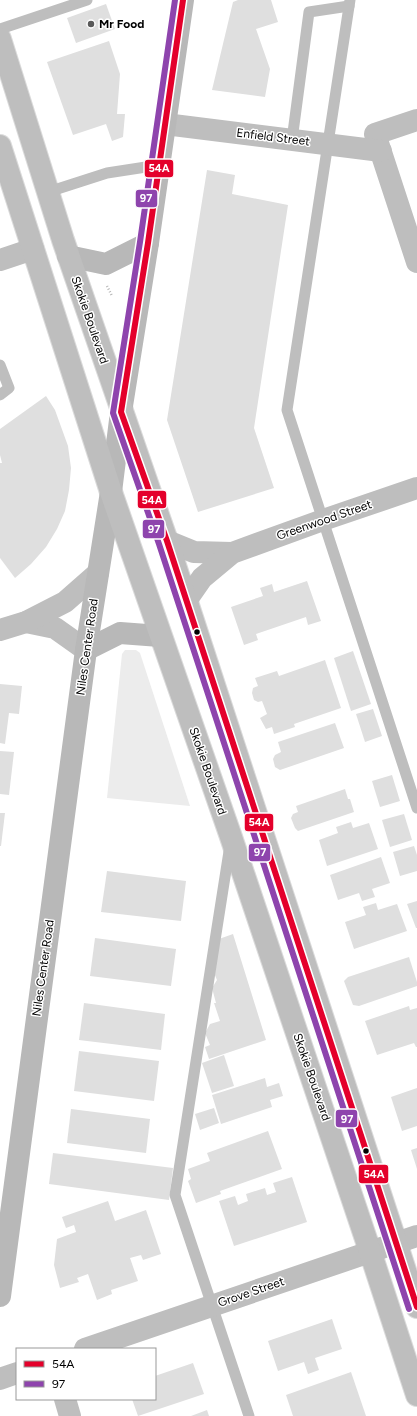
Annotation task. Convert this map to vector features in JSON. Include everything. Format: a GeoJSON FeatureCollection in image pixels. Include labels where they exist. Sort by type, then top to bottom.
{"type":"FeatureCollection","features":[{"type":"Feature","properties":{"kind":"main road","name":"Niles Center Road"},"geometry":{"type":"LineString","coordinates":[[0,1296],[86,650],[111,492],[183,0]]}},
{"type":"Feature","properties":{"kind":"main road","name":"Skokie Boulevard"},"geometry":{"type":"LineString","coordinates":[[0,39],[68,256],[167,541],[417,1307]]}},
{"type":"Feature","properties":{"kind":"main road","name":"Enfield Street"},"geometry":{"type":"LineString","coordinates":[[165,124],[328,144],[378,142],[417,120]]}},
{"type":"Feature","properties":{"kind":"main road"},"geometry":{"type":"LineString","coordinates":[[378,142],[417,262]]}},
{"type":"Feature","properties":{"kind":"main road","name":"Skokie Boulevard"},"geometry":{"type":"LineString","coordinates":[[0,146],[111,492],[231,837],[417,1395]]}},
{"type":"Feature","properties":{"kind":"main road"},"geometry":{"type":"LineString","coordinates":[[68,256],[106,264],[148,243]]}},
{"type":"Feature","properties":{"kind":"main road"},"geometry":{"type":"LineString","coordinates":[[0,260],[33,249]]}},
{"type":"Feature","properties":{"kind":"main road","name":"Greenwood Street"},"geometry":{"type":"LineString","coordinates":[[186,601],[202,578],[232,553],[322,520],[417,488]]}},
{"type":"Feature","properties":{"kind":"main road","name":"Greenwood Street"},"geometry":{"type":"LineString","coordinates":[[167,541],[194,552],[232,553]]}},
{"type":"Feature","properties":{"kind":"main road"},"geometry":{"type":"LineString","coordinates":[[0,630],[26,622],[65,602],[98,573]]}},
{"type":"Feature","properties":{"kind":"main road"},"geometry":{"type":"LineString","coordinates":[[26,622],[55,628],[86,650],[120,633],[160,636]]}},
{"type":"Feature","properties":{"kind":"main road","name":"Grove Street"},"geometry":{"type":"LineString","coordinates":[[88,1348],[417,1236]]}},
{"type":"Feature","properties":{"kind":"main road"},"geometry":{"type":"LineString","coordinates":[[0,1379],[16,1373]]}},
{"type":"Feature","properties":{"kind":"main road"},"geometry":{"type":"LineString","coordinates":[[65,1400],[70,1416]]}},
{"type":"Feature","properties":{"kind":"lane"},"geometry":{"type":"LineString","coordinates":[[0,29],[87,0]]}},
{"type":"Feature","properties":{"kind":"lane"},"geometry":{"type":"LineString","coordinates":[[292,140],[310,12],[350,3],[287,410],[417,808]]}},
{"type":"Feature","properties":{"kind":"lane"},"geometry":{"type":"LineString","coordinates":[[48,192],[107,173],[159,165]]}},
{"type":"Feature","properties":{"kind":"lane"},"geometry":{"type":"LineString","coordinates":[[0,365],[9,388],[0,396]]}},
{"type":"Feature","properties":{"kind":"lane"},"geometry":{"type":"LineString","coordinates":[[231,837],[174,1195],[249,1416]]}},
{"type":"Feature","properties":{"kind":"shaded area"},"geometry":{"type":"Polygon","coordinates":[[[125,650],[136,650],[140,653],[190,806],[107,798],[122,654],[125,650]]]}},
{"type":"Feature","properties":{"kind":"building"},"geometry":{"type":"Polygon","coordinates":[[[238,0],[271,0],[278,22],[256,29],[270,69],[265,97],[212,90],[233,2],[238,0]]]}},
{"type":"Feature","properties":{"kind":"building","name":"Mr Food"},"geometry":{"type":"Polygon","coordinates":[[[106,4],[115,29],[76,43],[67,18],[106,4]]]}},
{"type":"Feature","properties":{"kind":"building"},"geometry":{"type":"Polygon","coordinates":[[[109,41],[120,74],[117,114],[125,114],[123,137],[112,141],[106,124],[73,135],[47,62],[109,41]]]}},
{"type":"Feature","properties":{"kind":"building"},"geometry":{"type":"Polygon","coordinates":[[[207,170],[235,175],[232,194],[288,205],[254,428],[274,488],[198,512],[167,420],[207,170]]]}},
{"type":"Feature","properties":{"kind":"building"},"geometry":{"type":"Polygon","coordinates":[[[46,396],[55,410],[68,446],[71,468],[69,490],[65,511],[57,529],[46,547],[31,564],[15,578],[0,558],[0,463],[2,463],[0,455],[0,429],[46,396]]]}},
{"type":"Feature","properties":{"kind":"building"},"geometry":{"type":"Polygon","coordinates":[[[307,581],[321,621],[308,625],[306,617],[256,634],[258,640],[244,645],[231,607],[263,596],[260,588],[272,584],[274,592],[307,581]]]}},
{"type":"Feature","properties":{"kind":"building"},"geometry":{"type":"Polygon","coordinates":[[[353,651],[371,704],[351,711],[334,658],[353,651]]]}},
{"type":"Feature","properties":{"kind":"building"},"geometry":{"type":"Polygon","coordinates":[[[325,660],[341,708],[294,724],[295,727],[274,734],[272,727],[266,729],[260,718],[267,714],[262,701],[258,702],[254,700],[252,693],[253,688],[258,686],[255,678],[277,671],[279,676],[325,660]]]}},
{"type":"Feature","properties":{"kind":"building"},"geometry":{"type":"Polygon","coordinates":[[[0,684],[22,686],[19,714],[9,713],[5,744],[0,743],[0,684]]]}},
{"type":"Feature","properties":{"kind":"building"},"geometry":{"type":"Polygon","coordinates":[[[373,709],[382,736],[365,742],[356,714],[373,709]]]}},
{"type":"Feature","properties":{"kind":"building"},"geometry":{"type":"Polygon","coordinates":[[[335,723],[344,748],[280,770],[275,767],[273,759],[275,755],[281,752],[278,742],[335,723]]]}},
{"type":"Feature","properties":{"kind":"building"},"geometry":{"type":"Polygon","coordinates":[[[0,751],[14,752],[9,795],[0,794],[0,751]]]}},
{"type":"Feature","properties":{"kind":"building"},"geometry":{"type":"Polygon","coordinates":[[[392,775],[400,801],[380,807],[372,781],[392,775]]]}},
{"type":"Feature","properties":{"kind":"building"},"geometry":{"type":"Polygon","coordinates":[[[345,789],[354,812],[298,831],[295,828],[291,818],[293,814],[298,812],[296,806],[345,789]]]}},
{"type":"Feature","properties":{"kind":"building"},"geometry":{"type":"Polygon","coordinates":[[[0,813],[5,813],[1,846],[0,846],[0,813]]]}},
{"type":"Feature","properties":{"kind":"building"},"geometry":{"type":"Polygon","coordinates":[[[404,814],[412,840],[390,847],[382,820],[404,814]]]}},
{"type":"Feature","properties":{"kind":"building"},"geometry":{"type":"Polygon","coordinates":[[[351,822],[353,828],[369,823],[378,849],[327,866],[319,840],[338,833],[336,827],[351,822]]]}},
{"type":"Feature","properties":{"kind":"building"},"geometry":{"type":"Polygon","coordinates":[[[414,846],[417,855],[417,871],[400,876],[393,852],[414,846]]]}},
{"type":"Feature","properties":{"kind":"building"},"geometry":{"type":"Polygon","coordinates":[[[381,857],[390,883],[372,889],[375,897],[362,901],[359,893],[338,900],[330,875],[381,857]]]}},
{"type":"Feature","properties":{"kind":"building"},"geometry":{"type":"Polygon","coordinates":[[[107,871],[186,881],[181,921],[101,912],[107,871]]]}},
{"type":"Feature","properties":{"kind":"building"},"geometry":{"type":"Polygon","coordinates":[[[417,901],[417,928],[416,928],[407,904],[417,901]]]}},
{"type":"Feature","properties":{"kind":"building"},"geometry":{"type":"Polygon","coordinates":[[[376,903],[378,910],[397,904],[407,931],[354,949],[345,922],[366,915],[363,907],[376,903]]]}},
{"type":"Feature","properties":{"kind":"building"},"geometry":{"type":"Polygon","coordinates":[[[233,934],[266,1040],[209,1059],[205,1047],[210,1045],[205,1033],[210,1024],[220,1021],[214,1003],[216,1003],[212,988],[217,980],[214,973],[219,939],[233,934]]]}},
{"type":"Feature","properties":{"kind":"building"},"geometry":{"type":"Polygon","coordinates":[[[95,938],[176,949],[171,986],[90,976],[95,938]]]}},
{"type":"Feature","properties":{"kind":"building"},"geometry":{"type":"Polygon","coordinates":[[[409,957],[417,986],[359,1006],[353,1005],[344,981],[348,977],[409,957]]]}},
{"type":"Feature","properties":{"kind":"building"},"geometry":{"type":"Polygon","coordinates":[[[84,1003],[165,1014],[161,1050],[79,1040],[84,1003]]]}},
{"type":"Feature","properties":{"kind":"building"},"geometry":{"type":"Polygon","coordinates":[[[409,1006],[410,1010],[417,1008],[417,1047],[414,1043],[377,1055],[365,1021],[409,1006]]]}},
{"type":"Feature","properties":{"kind":"building"},"geometry":{"type":"Polygon","coordinates":[[[79,1051],[159,1061],[154,1101],[74,1091],[79,1051]]]}},
{"type":"Feature","properties":{"kind":"building"},"geometry":{"type":"Polygon","coordinates":[[[224,1055],[234,1086],[212,1093],[202,1063],[224,1055]]]}},
{"type":"Feature","properties":{"kind":"building"},"geometry":{"type":"Polygon","coordinates":[[[265,1078],[267,1087],[279,1083],[283,1096],[270,1100],[272,1107],[221,1124],[212,1095],[265,1078]]]}},
{"type":"Feature","properties":{"kind":"building"},"geometry":{"type":"Polygon","coordinates":[[[417,1088],[417,1126],[402,1131],[391,1097],[417,1088]]]}},
{"type":"Feature","properties":{"kind":"building"},"geometry":{"type":"Polygon","coordinates":[[[214,1108],[219,1123],[200,1130],[195,1114],[214,1108]]]}},
{"type":"Feature","properties":{"kind":"building"},"geometry":{"type":"Polygon","coordinates":[[[71,1109],[150,1119],[146,1153],[67,1143],[71,1109]]]}},
{"type":"Feature","properties":{"kind":"building"},"geometry":{"type":"Polygon","coordinates":[[[268,1131],[282,1169],[220,1191],[221,1194],[196,1203],[188,1181],[191,1179],[188,1169],[210,1161],[207,1153],[268,1131]]]}},
{"type":"Feature","properties":{"kind":"building"},"geometry":{"type":"Polygon","coordinates":[[[417,1148],[417,1169],[411,1150],[417,1148]]]}},
{"type":"Feature","properties":{"kind":"building"},"geometry":{"type":"Polygon","coordinates":[[[53,1153],[173,1168],[169,1200],[49,1184],[53,1153]]]}},
{"type":"Feature","properties":{"kind":"building"},"geometry":{"type":"Polygon","coordinates":[[[292,1177],[307,1222],[234,1246],[219,1201],[235,1196],[238,1205],[248,1201],[246,1194],[265,1188],[267,1195],[276,1192],[273,1183],[292,1177]]]}},
{"type":"Feature","properties":{"kind":"building"},"geometry":{"type":"Polygon","coordinates":[[[108,1201],[115,1221],[146,1210],[161,1254],[143,1260],[141,1255],[130,1258],[138,1281],[111,1290],[112,1294],[97,1300],[88,1274],[77,1278],[79,1282],[60,1288],[54,1265],[57,1239],[76,1232],[74,1225],[66,1228],[62,1217],[108,1201]]]}},
{"type":"Feature","properties":{"kind":"building"},"geometry":{"type":"Polygon","coordinates":[[[332,1319],[342,1349],[315,1358],[319,1370],[308,1374],[304,1362],[278,1371],[268,1341],[332,1319]]]}},
{"type":"Feature","properties":{"kind":"building"},"geometry":{"type":"Polygon","coordinates":[[[193,1363],[204,1394],[138,1416],[132,1400],[156,1400],[156,1376],[193,1363]]]}},
{"type":"Feature","properties":{"kind":"building"},"geometry":{"type":"Polygon","coordinates":[[[351,1372],[366,1416],[293,1416],[286,1395],[351,1372]]]}},
{"type":"Feature","properties":{"kind":"building"},"geometry":{"type":"Polygon","coordinates":[[[207,1410],[209,1416],[191,1416],[207,1410]]]}},
{"type":"Feature","properties":{"kind":"transit line","name":"97"},"geometry":{"type":"LineString","coordinates":[[175,0],[140,242],[113,413],[159,544],[409,1309]]}},
{"type":"Feature","properties":{"kind":"transit line","name":"54A"},"geometry":{"type":"LineString","coordinates":[[183,0],[148,243],[121,412],[167,541],[417,1307]]}},
{"type":"Feature","properties":{"kind":"place","name":"Mr Food"},"geometry":{"type":"Point","coordinates":[91,24]}}]}
